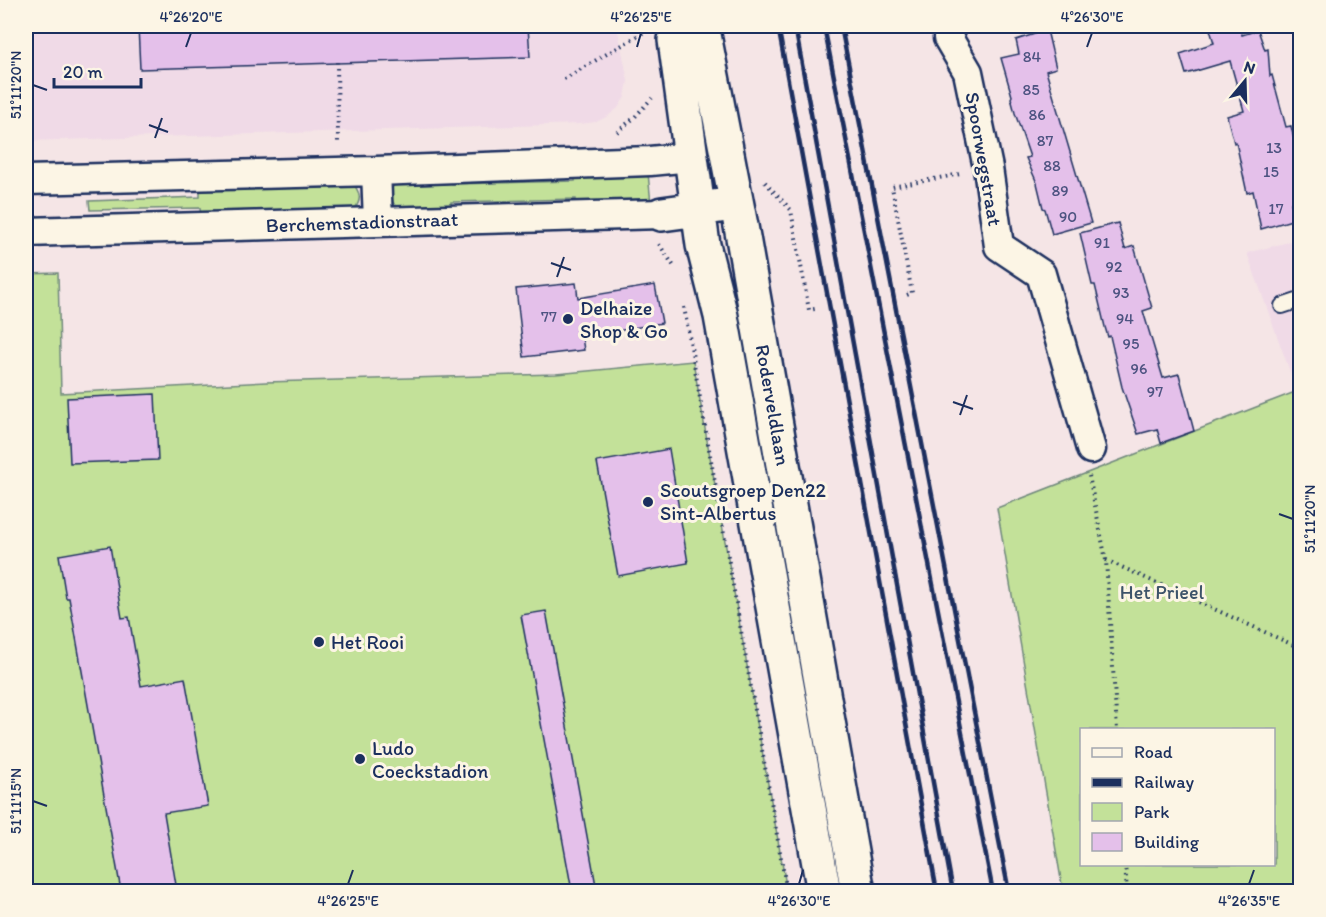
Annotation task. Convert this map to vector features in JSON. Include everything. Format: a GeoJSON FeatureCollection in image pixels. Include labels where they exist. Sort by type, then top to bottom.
{"type":"FeatureCollection","features":[{"type":"Feature","properties":{"kind":"street","name":"Roderveldlaan"},"geometry":{"type":"LineString","coordinates":[[679,26],[675,40],[703,245],[723,327],[824,891]]}},
{"type":"Feature","properties":{"kind":"street","name":"Roderveldlaan"},"geometry":{"type":"LineString","coordinates":[[699,26],[704,35],[737,204],[858,891]]}},
{"type":"Feature","properties":{"kind":"street","name":"Spoorwegstraat"},"geometry":{"type":"LineString","coordinates":[[950,26],[948,38],[968,72],[988,168],[999,246],[1041,274],[1090,449]]}},
{"type":"Feature","properties":{"kind":"street"},"geometry":{"type":"LineString","coordinates":[[26,180],[376,171],[650,161],[727,155]]}},
{"type":"Feature","properties":{"kind":"street"},"geometry":{"type":"LineString","coordinates":[[376,171],[378,221]]}},
{"type":"Feature","properties":{"kind":"street","name":"Berchemstadionstraat"},"geometry":{"type":"LineString","coordinates":[[26,232],[378,221],[658,226],[698,209],[737,204]]}},
{"type":"Feature","properties":{"kind":"lane"},"geometry":{"type":"LineString","coordinates":[[1282,306],[1300,300]]}},
{"type":"Feature","properties":{"kind":"path"},"geometry":{"type":"LineString","coordinates":[[564,79],[646,31]]}},
{"type":"Feature","properties":{"kind":"path"},"geometry":{"type":"LineString","coordinates":[[337,62],[339,149]]}},
{"type":"Feature","properties":{"kind":"path"},"geometry":{"type":"LineString","coordinates":[[612,136],[634,118],[655,94]]}},
{"type":"Feature","properties":{"kind":"path"},"geometry":{"type":"LineString","coordinates":[[907,295],[912,293],[892,187],[988,168]]}},
{"type":"Feature","properties":{"kind":"path"},"geometry":{"type":"LineString","coordinates":[[764,181],[791,210],[809,310],[815,309]]}},
{"type":"Feature","properties":{"kind":"path"},"geometry":{"type":"LineString","coordinates":[[658,226],[663,250],[675,268]]}},
{"type":"Feature","properties":{"kind":"path"},"geometry":{"type":"LineString","coordinates":[[684,305],[787,891]]}},
{"type":"Feature","properties":{"kind":"path"},"geometry":{"type":"LineString","coordinates":[[1090,449],[1088,473],[1107,560],[1117,728]]}},
{"type":"Feature","properties":{"kind":"path"},"geometry":{"type":"LineString","coordinates":[[1107,560],[1300,648]]}},
{"type":"Feature","properties":{"kind":"path"},"geometry":{"type":"LineString","coordinates":[[1125,866],[1127,891]]}},
{"type":"Feature","properties":{"kind":"shaded area"},"geometry":{"type":"Polygon","coordinates":[[[26,26],[617,26],[628,81],[625,97],[618,108],[596,122],[580,124],[26,141],[26,26]]]}},
{"type":"Feature","properties":{"kind":"shaded area"},"geometry":{"type":"Polygon","coordinates":[[[1300,239],[1300,390],[1297,391],[1247,253],[1300,239]]]}},
{"type":"Feature","properties":{"kind":"green space"},"geometry":{"type":"Polygon","coordinates":[[[575,173],[648,173],[651,204],[577,208],[576,199],[451,202],[451,211],[399,210],[392,201],[391,195],[394,184],[451,175],[452,184],[575,181],[575,173]]]}},
{"type":"Feature","properties":{"kind":"green space"},"geometry":{"type":"Polygon","coordinates":[[[200,184],[354,185],[359,198],[354,210],[201,220],[200,208],[90,210],[89,201],[200,197],[200,184]]]}},
{"type":"Feature","properties":{"kind":"green space","name":"Ludo Coeckstadion"},"geometry":{"type":"Polygon","coordinates":[[[58,273],[61,393],[266,382],[556,374],[693,361],[787,891],[26,891],[26,274],[58,273]]]}},
{"type":"Feature","properties":{"kind":"green space","name":"Het Prieel"},"geometry":{"type":"Polygon","coordinates":[[[1300,390],[1300,891],[1063,891],[997,508],[1300,390]]]}},
{"type":"Feature","properties":{"kind":"building"},"geometry":{"type":"Polygon","coordinates":[[[138,26],[528,26],[530,57],[140,69],[138,26]]]}},
{"type":"Feature","properties":{"kind":"building"},"geometry":{"type":"Polygon","coordinates":[[[1209,26],[1239,26],[1242,35],[1258,30],[1265,50],[1268,49],[1270,76],[1272,75],[1286,127],[1291,126],[1300,166],[1300,201],[1291,203],[1295,219],[1261,229],[1253,191],[1247,193],[1236,142],[1234,143],[1227,116],[1244,111],[1230,61],[1186,74],[1180,54],[1214,43],[1209,26]]]}},
{"type":"Feature","properties":{"kind":"building"},"geometry":{"type":"Polygon","coordinates":[[[1047,30],[1056,68],[1046,71],[1091,223],[1052,234],[1037,183],[1026,158],[1030,157],[1015,113],[1001,58],[1019,54],[1016,40],[1047,30]]]}},
{"type":"Feature","properties":{"kind":"building"},"geometry":{"type":"Polygon","coordinates":[[[1118,223],[1125,249],[1134,246],[1152,308],[1143,311],[1163,378],[1179,374],[1194,431],[1161,443],[1157,429],[1138,434],[1122,387],[1095,285],[1092,285],[1080,233],[1118,223]]]}},
{"type":"Feature","properties":{"kind":"building"},"geometry":{"type":"Polygon","coordinates":[[[576,283],[578,298],[655,285],[662,323],[582,337],[584,350],[524,357],[516,289],[576,283]]]}},
{"type":"Feature","properties":{"kind":"building"},"geometry":{"type":"Polygon","coordinates":[[[155,394],[158,460],[70,463],[67,398],[155,394]]]}},
{"type":"Feature","properties":{"kind":"building"},"geometry":{"type":"Polygon","coordinates":[[[669,449],[688,563],[618,576],[597,462],[669,449]]]}},
{"type":"Feature","properties":{"kind":"building"},"geometry":{"type":"Polygon","coordinates":[[[110,546],[122,618],[129,617],[141,686],[185,678],[208,806],[164,813],[177,891],[121,891],[69,598],[66,598],[59,555],[110,546]]]}},
{"type":"Feature","properties":{"kind":"building"},"geometry":{"type":"Polygon","coordinates":[[[546,611],[597,891],[572,891],[521,615],[546,611]]]}},
{"type":"Feature","properties":{"kind":"railway"},"geometry":{"type":"LineString","coordinates":[[778,26],[937,892]]}},
{"type":"Feature","properties":{"kind":"railway"},"geometry":{"type":"LineString","coordinates":[[795,26],[953,892]]}},
{"type":"Feature","properties":{"kind":"railway"},"geometry":{"type":"LineString","coordinates":[[824,26],[993,892]]}},
{"type":"Feature","properties":{"kind":"railway"},"geometry":{"type":"LineString","coordinates":[[841,26],[1009,892]]}},
{"type":"Feature","properties":{"kind":"place","name":"Delhaize Shop & Go"},"geometry":{"type":"Point","coordinates":[568,319]}},
{"type":"Feature","properties":{"kind":"place","name":"Scoutsgroep Den22 Sint-Albertus"},"geometry":{"type":"Point","coordinates":[648,502]}},
{"type":"Feature","properties":{"kind":"place","name":"Het Rooi"},"geometry":{"type":"Point","coordinates":[319,642]}},
{"type":"Feature","properties":{"kind":"place","name":"Ludo Coeckstadion"},"geometry":{"type":"Point","coordinates":[360,759]}}]}
